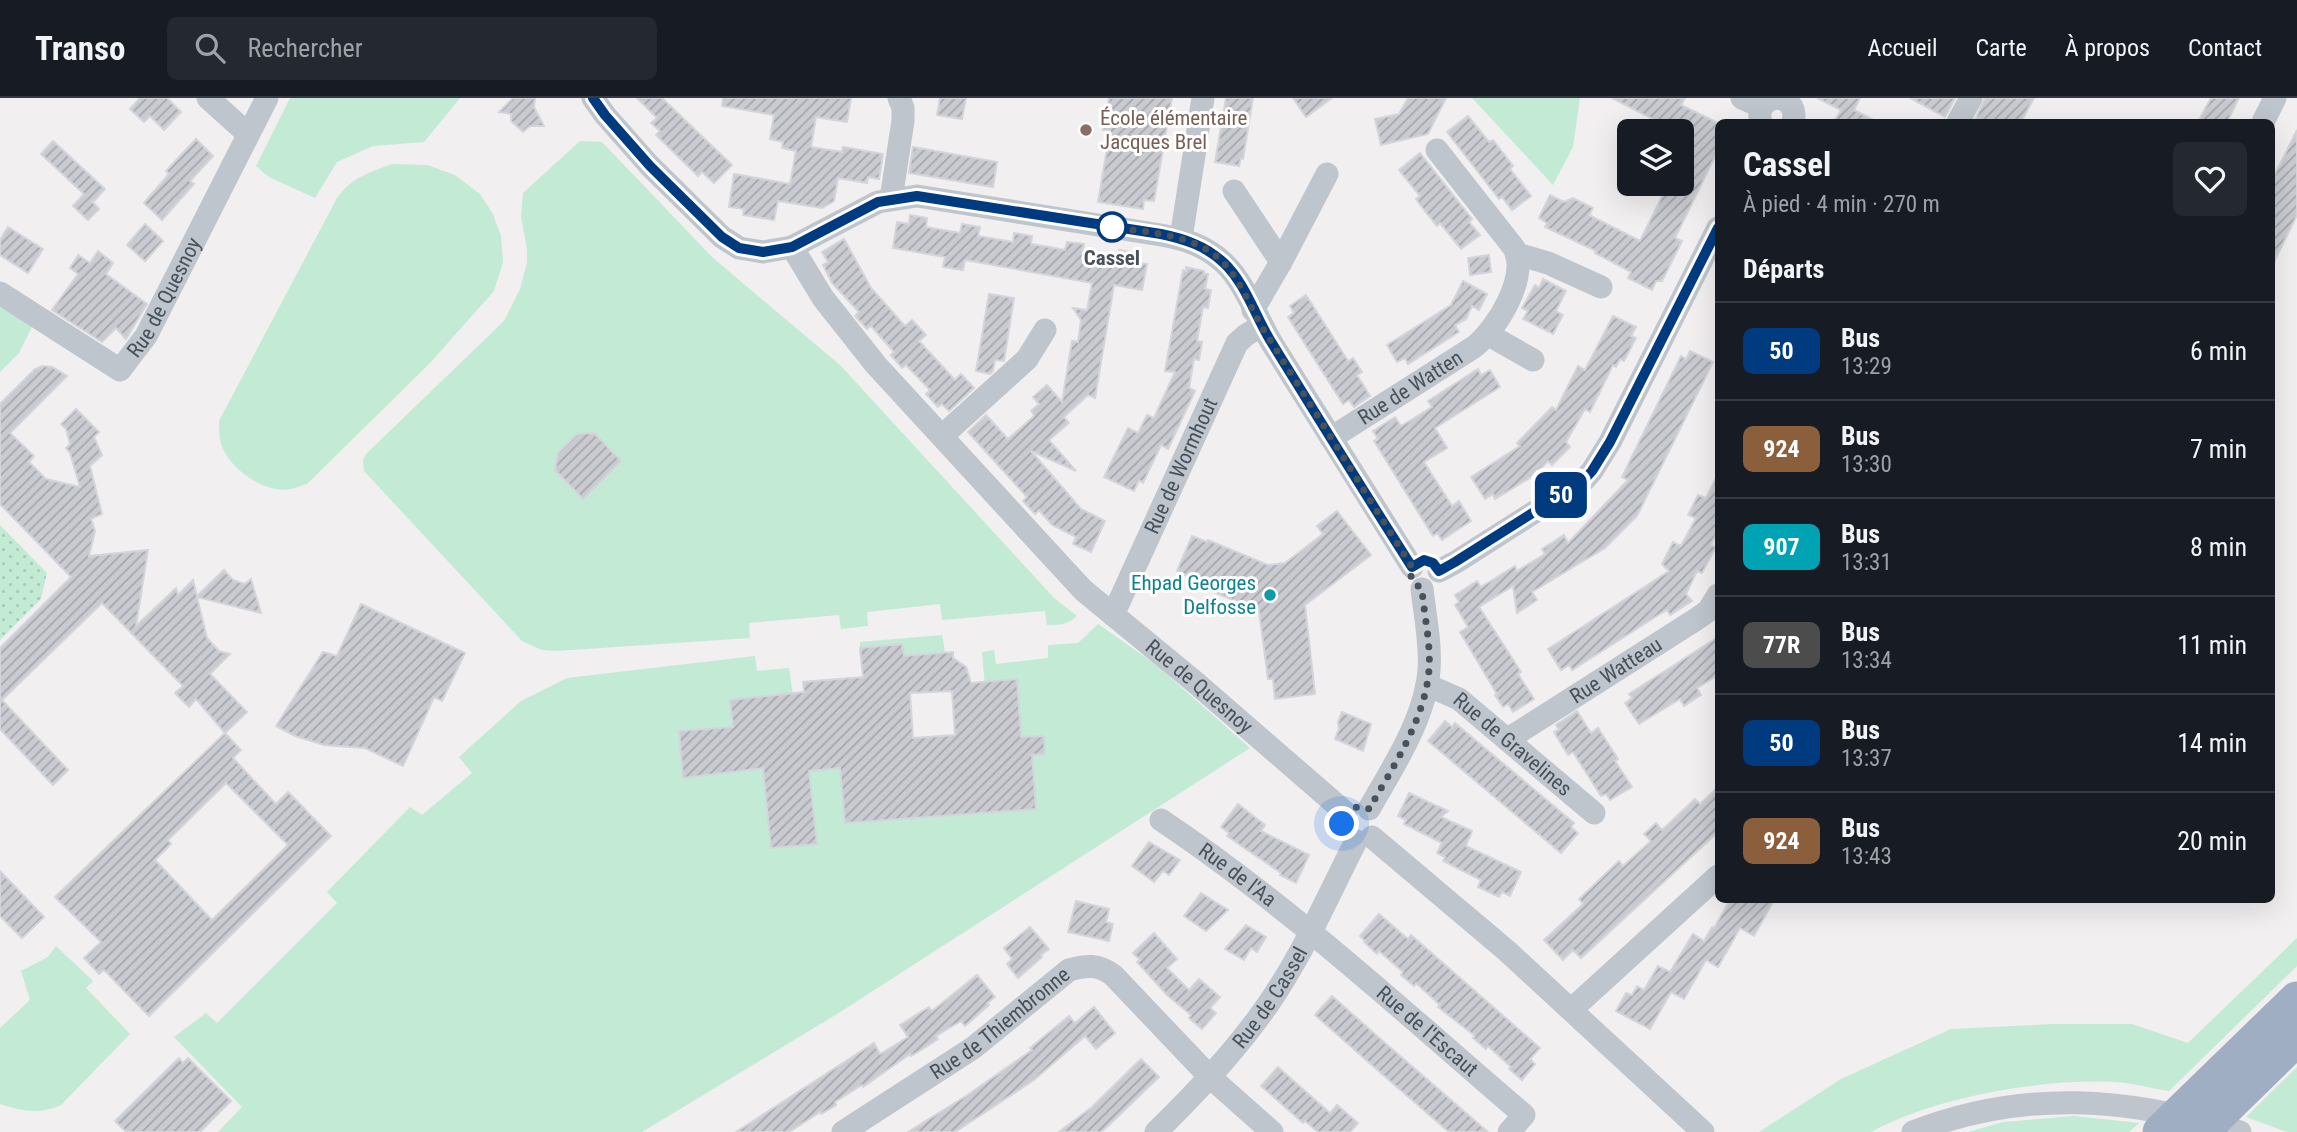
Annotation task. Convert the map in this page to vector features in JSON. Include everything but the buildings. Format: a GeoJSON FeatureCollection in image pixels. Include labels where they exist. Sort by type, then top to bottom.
{"type":"FeatureCollection","features":[{"type":"Feature","properties":{"kind":"highway"},"geometry":{"type":"LineString","coordinates":[[2161,1132],[2297,1000]]}},
{"type":"Feature","properties":{"kind":"highway"},"geometry":{"type":"LineString","coordinates":[[2200,1132],[2297,1037]]}},
{"type":"Feature","properties":{"kind":"street"},"geometry":{"type":"LineString","coordinates":[[208,98],[248,134]]}},
{"type":"Feature","properties":{"kind":"street","name":"Rue de Quesnoy"},"geometry":{"type":"LineString","coordinates":[[0,293],[120,370],[146,337],[267,98]]}},
{"type":"Feature","properties":{"kind":"street"},"geometry":{"type":"LineString","coordinates":[[593,98],[650,166],[730,243],[739,248],[763,252],[792,247],[864,208],[891,199],[917,196],[1181,238],[1202,247],[1222,261],[1237,279],[1257,318],[1412,567]]}},
{"type":"Feature","properties":{"kind":"street"},"geometry":{"type":"LineString","coordinates":[[891,199],[903,121],[903,108],[899,98]]}},
{"type":"Feature","properties":{"kind":"street"},"geometry":{"type":"LineString","coordinates":[[1181,238],[1203,98]]}},
{"type":"Feature","properties":{"kind":"street"},"geometry":{"type":"LineString","coordinates":[[1960,119],[1970,98]]}},
{"type":"Feature","properties":{"kind":"street"},"geometry":{"type":"LineString","coordinates":[[2264,119],[2275,98]]}},
{"type":"Feature","properties":{"kind":"street"},"geometry":{"type":"LineString","coordinates":[[1437,150],[1517,254],[1548,263],[1601,287]]}},
{"type":"Feature","properties":{"kind":"street","name":"Rue de Wormhout"},"geometry":{"type":"LineString","coordinates":[[1113,615],[1237,343],[1257,318],[1281,262],[1327,174]]}},
{"type":"Feature","properties":{"kind":"street"},"geometry":{"type":"LineString","coordinates":[[1234,191],[1281,262]]}},
{"type":"Feature","properties":{"kind":"street"},"geometry":{"type":"LineString","coordinates":[[1422,589],[1436,584],[1439,571],[1569,490],[1592,471],[1610,442],[1715,234]]}},
{"type":"Feature","properties":{"kind":"street","name":"Rue de Quesnoy"},"geometry":{"type":"LineString","coordinates":[[792,247],[836,317],[876,365],[1063,570],[1346,813]]}},
{"type":"Feature","properties":{"kind":"street","name":"Rue de Watten"},"geometry":{"type":"LineString","coordinates":[[1331,438],[1489,335],[1512,290],[1518,264],[1517,254]]}},
{"type":"Feature","properties":{"kind":"street"},"geometry":{"type":"LineString","coordinates":[[943,436],[1027,359],[1045,331]]}},
{"type":"Feature","properties":{"kind":"street"},"geometry":{"type":"LineString","coordinates":[[1489,335],[1533,360]]}},
{"type":"Feature","properties":{"kind":"street"},"geometry":{"type":"LineString","coordinates":[[1369,809],[1414,724],[1427,685],[1429,648],[1422,589],[1412,581],[1410,571],[1424,560],[1433,563],[1439,571]]}},
{"type":"Feature","properties":{"kind":"street","name":"Rue Watteau"},"geometry":{"type":"LineString","coordinates":[[1508,739],[1695,620],[1708,611],[1715,600]]}},
{"type":"Feature","properties":{"kind":"street","name":"Rue de Gravelines"},"geometry":{"type":"LineString","coordinates":[[1427,685],[1459,699],[1594,813]]}},
{"type":"Feature","properties":{"kind":"street"},"geometry":{"type":"LineString","coordinates":[[1364,839],[1378,822],[1369,809],[1354,807],[1343,818],[1346,835],[1364,839],[1507,951],[1703,1132]]}},
{"type":"Feature","properties":{"kind":"street","name":"Rue de l'Aa"},"geometry":{"type":"LineString","coordinates":[[1161,820],[1245,880],[1311,933]]}},
{"type":"Feature","properties":{"kind":"street","name":"Rue de Cassel"},"geometry":{"type":"LineString","coordinates":[[1156,1132],[1210,1077],[1269,1003],[1364,839]]}},
{"type":"Feature","properties":{"kind":"street"},"geometry":{"type":"LineString","coordinates":[[1572,1009],[1715,879]]}},
{"type":"Feature","properties":{"kind":"street","name":"Rue de l'Escaut"},"geometry":{"type":"LineString","coordinates":[[1311,933],[1524,1115],[1509,1132]]}},
{"type":"Feature","properties":{"kind":"street","name":"Rue de Thiembronne"},"geometry":{"type":"LineString","coordinates":[[843,1132],[973,1048],[1069,971],[1087,966],[1097,966],[1113,975],[1210,1077]]}},
{"type":"Feature","properties":{"kind":"street"},"geometry":{"type":"LineString","coordinates":[[1210,1077],[1272,1132]]}},
{"type":"Feature","properties":{"kind":"street"},"geometry":{"type":"LineString","coordinates":[[1913,1132],[1982,1112],[2045,1102],[2084,1101],[2174,1114],[2240,1132]]}},
{"type":"Feature","properties":{"kind":"green space"},"geometry":{"type":"Polygon","coordinates":[[[290,98],[460,98],[424,142],[373,146],[337,162],[315,198],[269,177],[256,166],[290,98]]]}},
{"type":"Feature","properties":{"kind":"green space"},"geometry":{"type":"Polygon","coordinates":[[[1472,98],[1580,98],[1573,147],[1553,185],[1472,98]]]}},
{"type":"Feature","properties":{"kind":"green space"},"geometry":{"type":"Polygon","coordinates":[[[580,141],[602,142],[713,258],[841,366],[1054,598],[1077,616],[1059,625],[1047,625],[1045,611],[942,620],[940,604],[867,612],[868,626],[841,629],[839,615],[749,623],[750,638],[556,651],[542,650],[522,641],[364,471],[363,460],[366,454],[504,321],[520,289],[527,263],[521,216],[523,193],[580,141]]]}},
{"type":"Feature","properties":{"kind":"green space"},"geometry":{"type":"Polygon","coordinates":[[[392,164],[427,165],[455,175],[480,194],[493,214],[501,236],[503,262],[494,291],[430,363],[307,484],[291,489],[271,488],[251,479],[234,465],[223,449],[219,421],[337,198],[355,181],[392,164]]]}},
{"type":"Feature","properties":{"kind":"green space"},"geometry":{"type":"Polygon","coordinates":[[[0,304],[33,325],[19,353],[0,372],[0,304]]]}},
{"type":"Feature","properties":{"kind":"green space"},"geometry":{"type":"Polygon","coordinates":[[[0,525],[47,573],[41,599],[0,640],[0,525]]]}},
{"type":"Feature","properties":{"kind":"green space"},"geometry":{"type":"Polygon","coordinates":[[[1098,624],[1155,664],[1250,748],[837,1014],[642,1132],[218,1132],[242,1107],[174,1037],[206,1013],[217,1023],[337,903],[327,892],[410,807],[422,815],[472,773],[459,757],[521,701],[567,678],[755,656],[757,671],[789,668],[793,695],[734,733],[720,728],[679,732],[684,778],[763,768],[771,847],[816,844],[809,771],[840,768],[845,823],[1036,809],[1032,755],[1045,754],[1044,736],[1021,737],[1017,680],[985,687],[982,652],[994,650],[996,664],[1048,658],[1048,645],[1078,643],[1098,624]]]}},
{"type":"Feature","properties":{"kind":"green space"},"geometry":{"type":"Polygon","coordinates":[[[942,635],[945,652],[904,656],[902,644],[860,648],[860,642],[942,635]]]}},
{"type":"Feature","properties":{"kind":"green space"},"geometry":{"type":"Polygon","coordinates":[[[2297,938],[2297,966],[2169,1091],[2126,1083],[2030,1086],[1995,1091],[1928,1108],[1871,1132],[1759,1132],[1841,1079],[1951,1029],[2054,1024],[2132,1024],[2188,1043],[2297,938]]]}},
{"type":"Feature","properties":{"kind":"green space"},"geometry":{"type":"Polygon","coordinates":[[[56,946],[93,981],[86,988],[130,1034],[61,1105],[45,1110],[16,1109],[0,1104],[0,1028],[30,1000],[21,971],[48,957],[56,946]]]}},
{"type":"Feature","properties":{"kind":"green space"},"geometry":{"type":"Polygon","coordinates":[[[2297,1067],[2297,1132],[2287,1132],[2246,1117],[2297,1067]]]}},
{"type":"Feature","properties":{"kind":"green space"},"geometry":{"type":"Polygon","coordinates":[[[2074,1116],[2139,1123],[2129,1132],[1968,1132],[2003,1122],[2074,1116]]]}},
{"type":"Feature","properties":{"kind":"bus line","name":"50"},"geometry":{"type":"LineString","coordinates":[[593,98],[650,166],[722,237],[739,248],[751,251],[779,251],[792,247],[878,202],[917,196],[1161,234],[1181,238],[1202,247],[1222,261],[1237,279],[1261,326],[1412,567],[1424,560],[1433,563],[1439,571],[1583,481],[1592,471],[1610,442],[1715,234]]}},
{"type":"Feature","properties":{"kind":"place","name":"École élémentaire Jacques Brel"},"geometry":{"type":"Point","coordinates":[1086,130]}},
{"type":"Feature","properties":{"kind":"place","name":"Cassel"},"geometry":{"type":"Point","coordinates":[1112,227]}},
{"type":"Feature","properties":{"kind":"place","name":"Ehpad Georges Delfosse"},"geometry":{"type":"Point","coordinates":[1270,595]}},
{"type":"Feature","properties":{"kind":"route"},"geometry":{"type":"LineString","coordinates":[[1112,227],[1181,238],[1212,253],[1229,268],[1261,326],[1412,567],[1410,576],[1414,585],[1422,589],[1429,648],[1423,702],[1396,761],[1369,809],[1359,806],[1350,809],[1342,824]]}}]}
